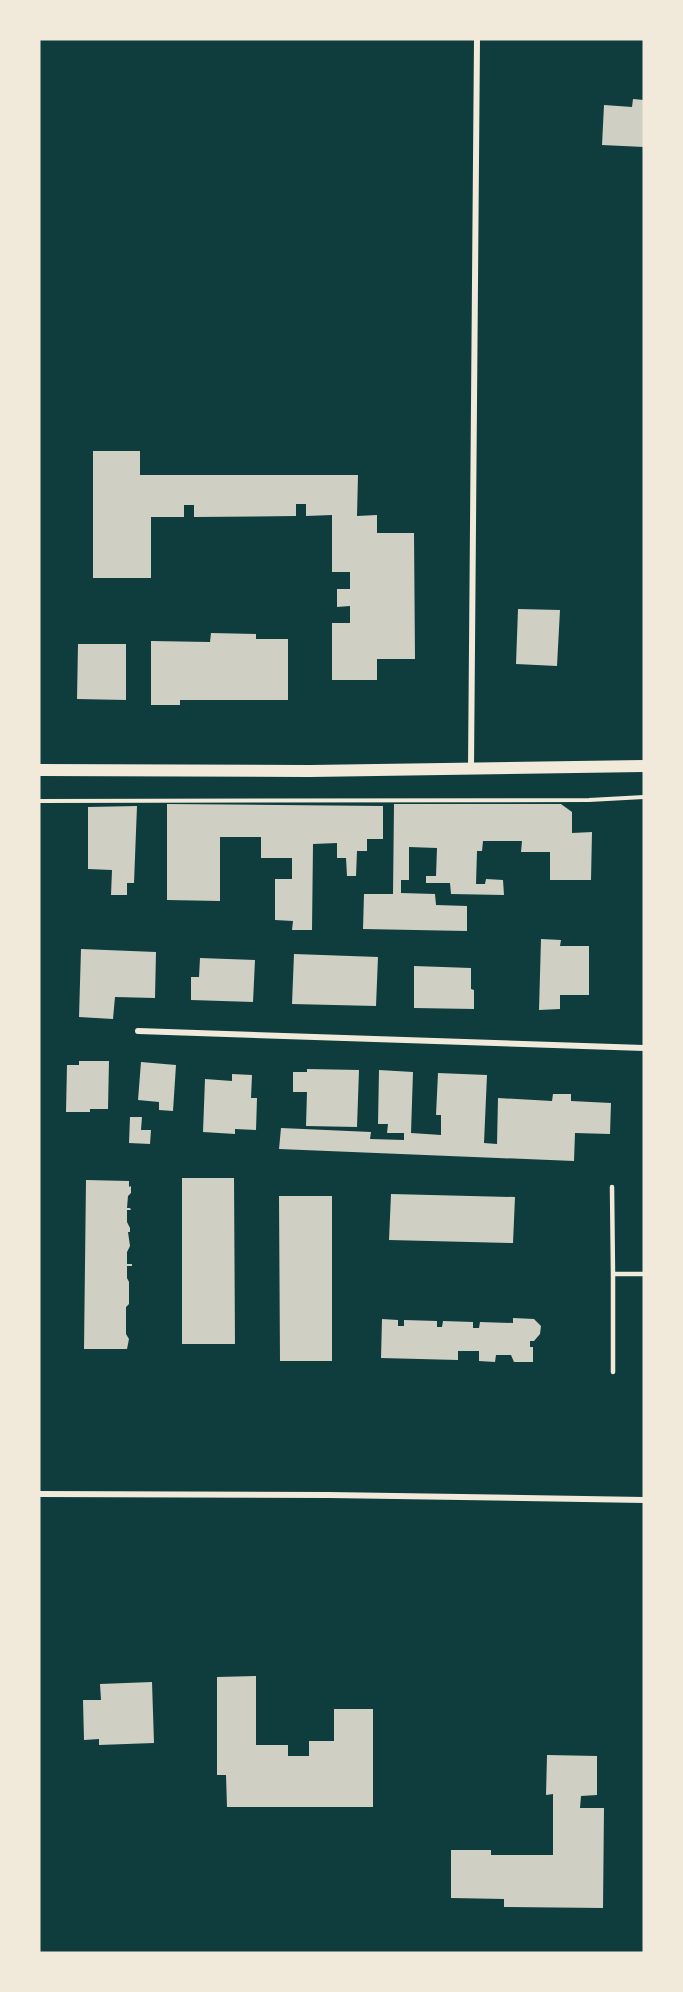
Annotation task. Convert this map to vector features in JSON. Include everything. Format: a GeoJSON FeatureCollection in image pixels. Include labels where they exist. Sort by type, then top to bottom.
{"type":"FeatureCollection","features":[{"type":"Feature","properties":{"kind":"main road"},"geometry":{"type":"LineString","coordinates":[[39,770],[310,771],[644,766]]}},
{"type":"Feature","properties":{"kind":"street"},"geometry":{"type":"LineString","coordinates":[[471,768],[477,39]]}},
{"type":"Feature","properties":{"kind":"street"},"geometry":{"type":"LineString","coordinates":[[138,1031],[644,1048]]}},
{"type":"Feature","properties":{"kind":"street"},"geometry":{"type":"LineString","coordinates":[[39,1494],[644,1500]]}},
{"type":"Feature","properties":{"kind":"lane"},"geometry":{"type":"LineString","coordinates":[[612,1186],[612,1372]]}},
{"type":"Feature","properties":{"kind":"lane"},"geometry":{"type":"LineString","coordinates":[[613,1274],[644,1274]]}},
{"type":"Feature","properties":{"kind":"path"},"geometry":{"type":"LineString","coordinates":[[39,801],[589,800],[644,797]]}},
{"type":"Feature","properties":{"kind":"building"},"geometry":{"type":"Polygon","coordinates":[[[633,99],[644,100],[644,147],[602,145],[604,105],[632,107],[633,99]]]}},
{"type":"Feature","properties":{"kind":"building"},"geometry":{"type":"Polygon","coordinates":[[[93,451],[140,451],[140,475],[358,475],[357,516],[377,515],[377,533],[414,533],[415,659],[377,659],[377,680],[332,680],[332,623],[350,623],[350,606],[337,607],[337,589],[350,589],[350,572],[332,572],[332,515],[306,516],[306,504],[296,504],[296,516],[194,517],[194,505],[184,505],[184,517],[151,517],[151,578],[93,578],[93,451]]]}},
{"type":"Feature","properties":{"kind":"building"},"geometry":{"type":"Polygon","coordinates":[[[518,609],[560,610],[557,666],[516,664],[518,609]]]}},
{"type":"Feature","properties":{"kind":"building"},"geometry":{"type":"Polygon","coordinates":[[[211,633],[256,634],[256,639],[288,639],[288,700],[180,700],[180,705],[151,705],[151,641],[210,642],[211,633]]]}},
{"type":"Feature","properties":{"kind":"building"},"geometry":{"type":"Polygon","coordinates":[[[78,644],[126,644],[126,700],[77,699],[78,644]]]}},
{"type":"Feature","properties":{"kind":"building"},"geometry":{"type":"Polygon","coordinates":[[[167,804],[383,806],[383,839],[367,839],[367,851],[357,851],[356,876],[347,876],[346,858],[337,858],[337,843],[313,844],[312,930],[292,930],[293,921],[275,920],[275,879],[292,879],[292,858],[261,858],[261,837],[220,837],[220,901],[167,900],[167,804]]]}},
{"type":"Feature","properties":{"kind":"building"},"geometry":{"type":"Polygon","coordinates":[[[394,804],[561,804],[572,812],[572,833],[592,832],[591,880],[550,880],[550,852],[521,852],[522,841],[483,841],[482,851],[477,851],[476,884],[485,884],[486,879],[503,880],[504,895],[451,894],[450,883],[426,883],[426,876],[436,876],[437,848],[409,847],[409,880],[401,880],[401,893],[435,894],[436,905],[467,906],[467,931],[363,929],[364,894],[393,894],[394,804]]]}},
{"type":"Feature","properties":{"kind":"building"},"geometry":{"type":"Polygon","coordinates":[[[137,806],[134,883],[127,883],[127,895],[111,895],[112,870],[88,869],[88,807],[137,806]]]}},
{"type":"Feature","properties":{"kind":"building"},"geometry":{"type":"Polygon","coordinates":[[[541,939],[561,940],[560,946],[589,946],[589,995],[560,995],[560,1009],[539,1010],[541,939]]]}},
{"type":"Feature","properties":{"kind":"building"},"geometry":{"type":"Polygon","coordinates":[[[81,949],[156,952],[155,998],[115,997],[113,1019],[79,1017],[81,949]]]}},
{"type":"Feature","properties":{"kind":"building"},"geometry":{"type":"Polygon","coordinates":[[[294,954],[378,957],[376,1006],[292,1004],[294,954]]]}},
{"type":"Feature","properties":{"kind":"building"},"geometry":{"type":"Polygon","coordinates":[[[200,958],[255,960],[253,1002],[191,1000],[191,977],[199,977],[200,958]]]}},
{"type":"Feature","properties":{"kind":"building"},"geometry":{"type":"Polygon","coordinates":[[[414,966],[471,968],[474,1009],[414,1008],[414,966]]]}},
{"type":"Feature","properties":{"kind":"building"},"geometry":{"type":"Polygon","coordinates":[[[79,1061],[109,1061],[108,1109],[66,1112],[67,1065],[79,1065],[79,1061]]]}},
{"type":"Feature","properties":{"kind":"building"},"geometry":{"type":"Polygon","coordinates":[[[141,1062],[176,1065],[173,1111],[159,1110],[159,1102],[138,1100],[141,1062]]]}},
{"type":"Feature","properties":{"kind":"building"},"geometry":{"type":"Polygon","coordinates":[[[307,1069],[359,1070],[357,1127],[306,1126],[307,1092],[293,1092],[293,1072],[307,1072],[307,1069]]]}},
{"type":"Feature","properties":{"kind":"building"},"geometry":{"type":"Polygon","coordinates":[[[379,1070],[413,1072],[411,1133],[441,1135],[441,1115],[436,1115],[438,1073],[487,1075],[484,1143],[497,1144],[498,1098],[552,1101],[553,1094],[571,1094],[571,1101],[611,1103],[610,1134],[575,1133],[574,1161],[279,1149],[281,1128],[371,1132],[370,1139],[404,1140],[404,1133],[387,1133],[388,1124],[378,1124],[379,1070]]]}},
{"type":"Feature","properties":{"kind":"building"},"geometry":{"type":"Polygon","coordinates":[[[232,1074],[252,1075],[251,1098],[257,1098],[256,1130],[235,1129],[235,1134],[203,1132],[205,1079],[232,1081],[232,1074]]]}},
{"type":"Feature","properties":{"kind":"building"},"geometry":{"type":"Polygon","coordinates":[[[130,1117],[142,1117],[141,1130],[151,1130],[150,1144],[129,1143],[130,1117]]]}},
{"type":"Feature","properties":{"kind":"building"},"geometry":{"type":"Polygon","coordinates":[[[182,1178],[234,1178],[235,1344],[182,1344],[182,1178]]]}},
{"type":"Feature","properties":{"kind":"building"},"geometry":{"type":"Polygon","coordinates":[[[86,1180],[129,1181],[129,1187],[131,1186],[127,1208],[131,1210],[127,1210],[130,1246],[127,1252],[127,1264],[132,1264],[132,1266],[127,1266],[129,1304],[126,1307],[126,1334],[129,1339],[127,1349],[84,1349],[86,1180]]]}},
{"type":"Feature","properties":{"kind":"building"},"geometry":{"type":"Polygon","coordinates":[[[391,1194],[515,1197],[513,1243],[389,1240],[391,1194]]]}},
{"type":"Feature","properties":{"kind":"building"},"geometry":{"type":"Polygon","coordinates":[[[279,1196],[332,1196],[332,1361],[280,1361],[279,1196]]]}},
{"type":"Feature","properties":{"kind":"building"},"geometry":{"type":"Polygon","coordinates":[[[513,1318],[534,1319],[541,1326],[540,1334],[534,1341],[530,1341],[530,1347],[533,1347],[533,1362],[514,1362],[511,1355],[496,1355],[495,1362],[479,1361],[479,1351],[458,1351],[458,1360],[381,1358],[382,1319],[398,1320],[398,1326],[404,1326],[404,1320],[437,1321],[437,1327],[442,1327],[443,1321],[473,1322],[473,1328],[479,1328],[480,1322],[513,1323],[513,1318]]]}},
{"type":"Feature","properties":{"kind":"building"},"geometry":{"type":"Polygon","coordinates":[[[256,1676],[256,1745],[288,1745],[288,1756],[309,1756],[309,1741],[334,1741],[334,1709],[373,1709],[373,1807],[227,1807],[226,1775],[217,1775],[217,1677],[256,1676]]]}},
{"type":"Feature","properties":{"kind":"building"},"geometry":{"type":"Polygon","coordinates":[[[152,1682],[154,1743],[99,1745],[99,1739],[84,1740],[83,1700],[101,1700],[100,1684],[152,1682]]]}},
{"type":"Feature","properties":{"kind":"building"},"geometry":{"type":"Polygon","coordinates":[[[547,1755],[597,1756],[597,1795],[581,1796],[580,1808],[604,1808],[603,1908],[504,1907],[504,1899],[451,1898],[451,1850],[491,1850],[491,1855],[553,1855],[553,1794],[546,1795],[547,1755]]]}}]}
